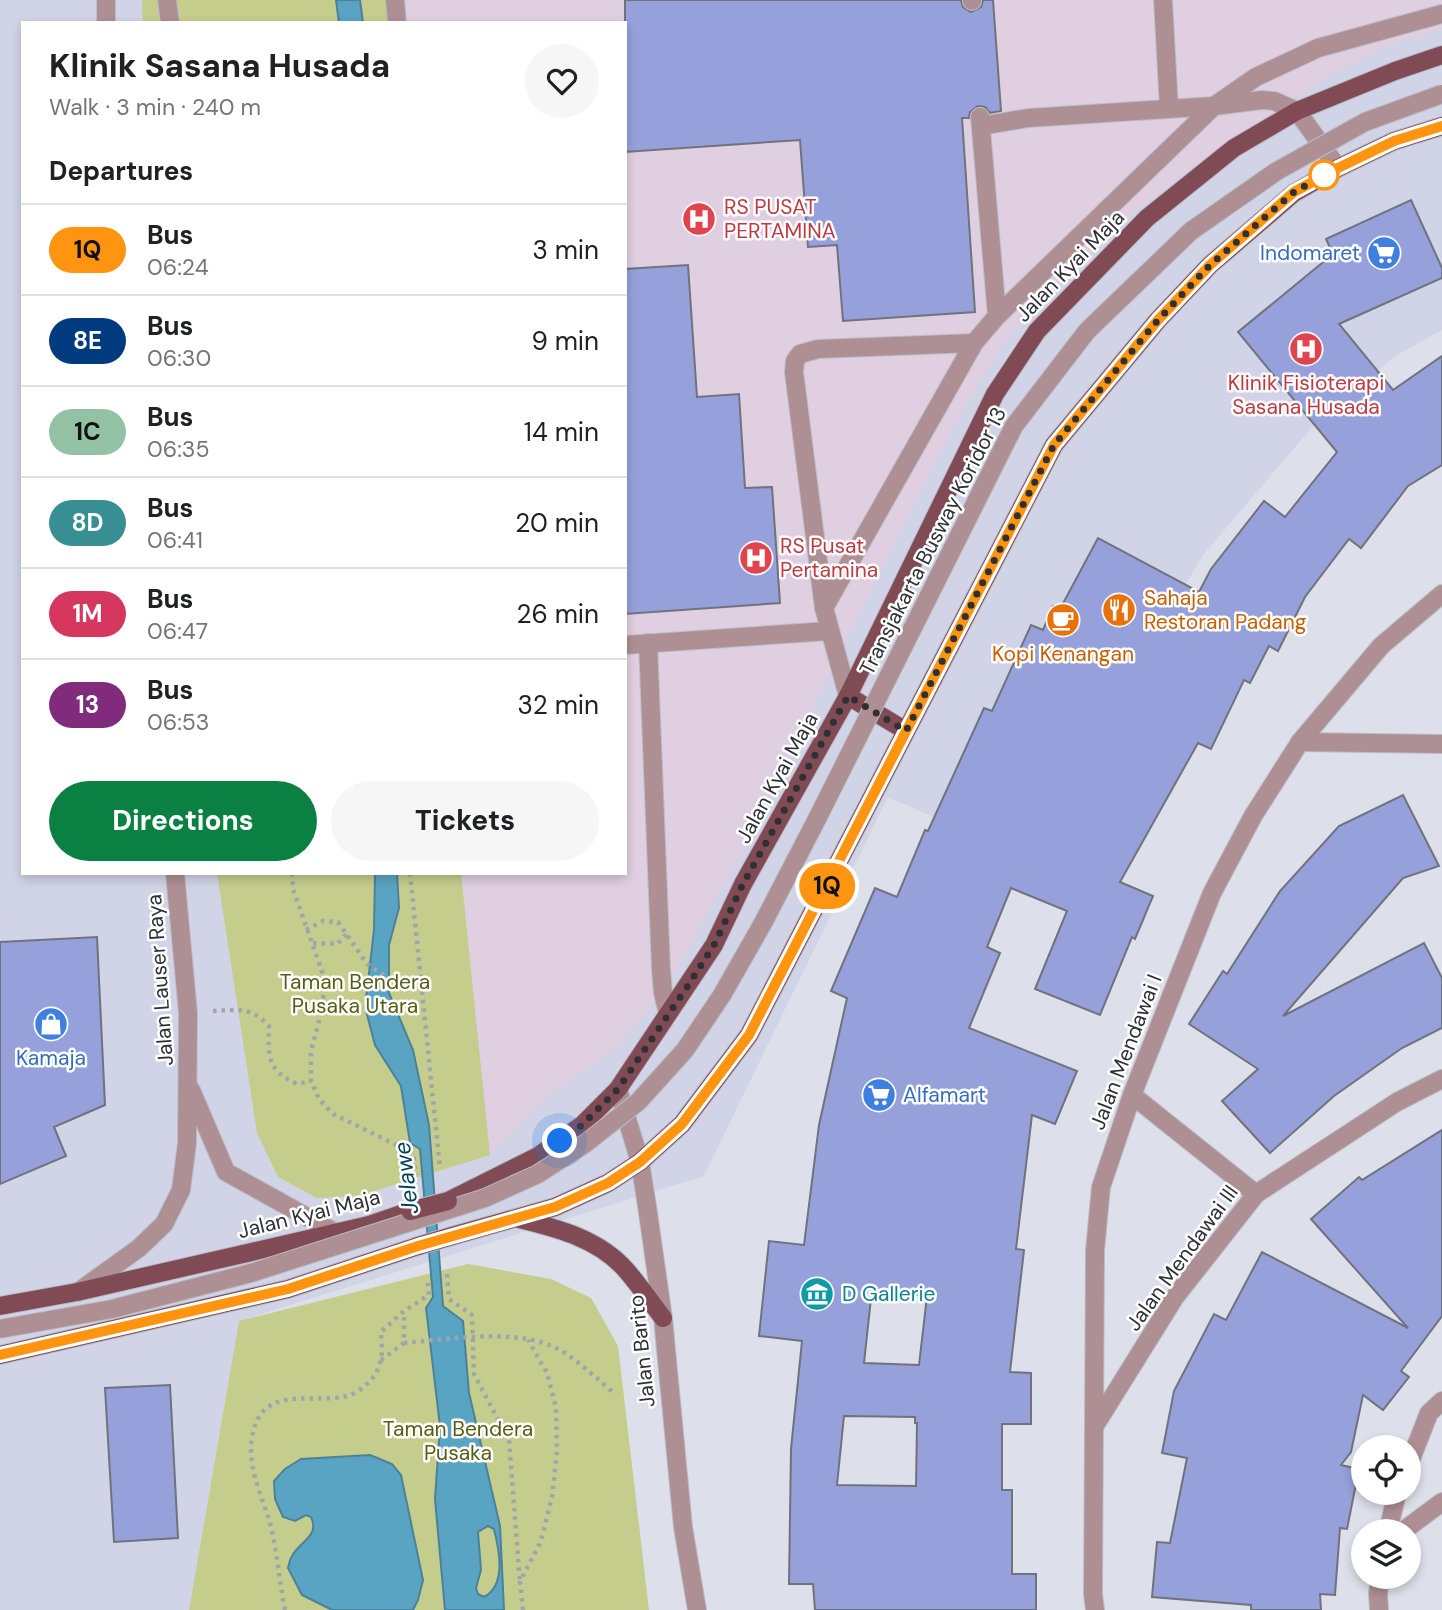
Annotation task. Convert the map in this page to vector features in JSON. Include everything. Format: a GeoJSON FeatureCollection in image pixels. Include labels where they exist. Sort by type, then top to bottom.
{"type":"FeatureCollection","features":[{"type":"Feature","properties":{"kind":"main road","name":"Jalan Kyai Maja"},"geometry":{"type":"LineString","coordinates":[[0,1306],[77,1292],[336,1233],[410,1212],[447,1200],[538,1156],[582,1125],[618,1089],[714,945],[743,884],[848,696],[995,394],[1037,331],[1147,218],[1234,148],[1297,111],[1442,55]]}},
{"type":"Feature","properties":{"kind":"main road"},"geometry":{"type":"LineString","coordinates":[[0,1355],[288,1289],[418,1246],[555,1207],[608,1183],[640,1162],[682,1124],[749,1035],[1054,445],[1158,320],[1210,265],[1294,192],[1394,141],[1442,126]]}},
{"type":"Feature","properties":{"kind":"main road"},"geometry":{"type":"LineString","coordinates":[[848,696],[906,731]]}},
{"type":"Feature","properties":{"kind":"main road"},"geometry":{"type":"LineString","coordinates":[[516,1218],[559,1228],[595,1245],[624,1268],[663,1318]]}},
{"type":"Feature","properties":{"kind":"street"},"geometry":{"type":"LineString","coordinates":[[106,0],[106,21]]}},
{"type":"Feature","properties":{"kind":"street"},"geometry":{"type":"LineString","coordinates":[[167,0],[170,21]]}},
{"type":"Feature","properties":{"kind":"street"},"geometry":{"type":"LineString","coordinates":[[396,0],[397,21]]}},
{"type":"Feature","properties":{"kind":"street"},"geometry":{"type":"LineString","coordinates":[[1163,0],[1169,108]]}},
{"type":"Feature","properties":{"kind":"street"},"geometry":{"type":"LineString","coordinates":[[824,608],[974,343],[997,316],[1214,106],[1256,77],[1318,48],[1442,14]]}},
{"type":"Feature","properties":{"kind":"street","name":"Transjakarta Busway Koridor 13"},"geometry":{"type":"LineString","coordinates":[[0,1329],[112,1309],[251,1273],[485,1198],[538,1174],[586,1143],[638,1101],[685,1050],[722,995],[812,829],[1014,426],[1087,331],[1191,231],[1277,171],[1365,122],[1442,94]]}},
{"type":"Feature","properties":{"kind":"street"},"geometry":{"type":"LineString","coordinates":[[997,316],[981,121],[1275,101],[1297,111],[1338,168]]}},
{"type":"Feature","properties":{"kind":"street"},"geometry":{"type":"LineString","coordinates":[[848,696],[824,608],[794,372],[795,361],[800,354],[818,349],[974,343]]}},
{"type":"Feature","properties":{"kind":"street","name":"Jalan Mendawai I"},"geometry":{"type":"LineString","coordinates":[[1095,1610],[1095,1250],[1101,1186],[1132,1095],[1212,893],[1253,816],[1300,742],[1381,646],[1442,594]]}},
{"type":"Feature","properties":{"kind":"street"},"geometry":{"type":"LineString","coordinates":[[627,645],[829,631]]}},
{"type":"Feature","properties":{"kind":"street"},"geometry":{"type":"LineString","coordinates":[[648,643],[661,969],[668,1013]]}},
{"type":"Feature","properties":{"kind":"street"},"geometry":{"type":"LineString","coordinates":[[1300,742],[1442,744]]}},
{"type":"Feature","properties":{"kind":"street","name":"Jalan Lauser Raya"},"geometry":{"type":"LineString","coordinates":[[77,1292],[139,1248],[164,1224],[181,1190],[187,1143],[188,1013],[175,875]]}},
{"type":"Feature","properties":{"kind":"street","name":"Jalan Mendawai III"},"geometry":{"type":"LineString","coordinates":[[1094,1427],[1175,1297],[1256,1194],[1397,1101],[1442,1079]]}},
{"type":"Feature","properties":{"kind":"street","name":"Jalan Lauser Raya"},"geometry":{"type":"LineString","coordinates":[[188,1084],[226,1172],[336,1233]]}},
{"type":"Feature","properties":{"kind":"street","name":"Jalan Barito"},"geometry":{"type":"LineString","coordinates":[[618,1089],[640,1162],[663,1318],[683,1527],[697,1610]]}},
{"type":"Feature","properties":{"kind":"street"},"geometry":{"type":"LineString","coordinates":[[1132,1095],[1256,1194]]}},
{"type":"Feature","properties":{"kind":"street"},"geometry":{"type":"LineString","coordinates":[[1420,1435],[1429,1413],[1442,1401]]}},
{"type":"Feature","properties":{"kind":"street"},"geometry":{"type":"LineString","coordinates":[[1419,1519],[1442,1502]]}},
{"type":"Feature","properties":{"kind":"street"},"geometry":{"type":"LineString","coordinates":[[1379,1589],[1379,1610]]}},
{"type":"Feature","properties":{"kind":"path"},"geometry":{"type":"LineString","coordinates":[[292,875],[293,890],[325,980],[322,1010],[311,1051],[311,1081],[319,1099],[333,1114],[414,1153],[416,1175]]}},
{"type":"Feature","properties":{"kind":"path"},"geometry":{"type":"LineString","coordinates":[[410,875],[440,1168]]}},
{"type":"Feature","properties":{"kind":"path"},"geometry":{"type":"LineString","coordinates":[[306,930],[323,921],[338,922],[367,964],[391,980],[421,979]]}},
{"type":"Feature","properties":{"kind":"path"},"geometry":{"type":"LineString","coordinates":[[313,943],[337,944],[348,933]]}},
{"type":"Feature","properties":{"kind":"path"},"geometry":{"type":"LineString","coordinates":[[188,1013],[244,1010],[257,1014],[269,1026],[268,1052],[274,1069],[282,1077],[297,1084],[311,1081]]}},
{"type":"Feature","properties":{"kind":"path"},"geometry":{"type":"LineString","coordinates":[[447,1274],[449,1299],[472,1315],[470,1338],[474,1374],[509,1440],[523,1610]]}},
{"type":"Feature","properties":{"kind":"path"},"geometry":{"type":"LineString","coordinates":[[285,1610],[273,1535],[251,1458],[255,1427],[259,1418],[272,1404],[296,1397],[343,1397],[361,1390],[374,1377],[381,1360],[381,1332],[404,1311],[429,1295],[427,1278]]}},
{"type":"Feature","properties":{"kind":"path"},"geometry":{"type":"LineString","coordinates":[[404,1311],[404,1343]]}},
{"type":"Feature","properties":{"kind":"path"},"geometry":{"type":"LineString","coordinates":[[381,1360],[404,1343],[499,1336],[528,1340],[558,1349],[615,1394]]}},
{"type":"Feature","properties":{"kind":"path"},"geometry":{"type":"LineString","coordinates":[[520,1582],[541,1541],[552,1497],[557,1451],[556,1408],[547,1373],[528,1340]]}},
{"type":"Feature","properties":{"kind":"shaded area"},"geometry":{"type":"Polygon","coordinates":[[[0,0],[1442,0],[1442,330],[1394,357],[1314,425],[1203,555],[1025,857],[888,797],[704,1176],[239,1321],[189,1610],[0,1610],[0,0]]]}},
{"type":"Feature","properties":{"kind":"shaded area","name":"RS Pusat Pertamina"},"geometry":{"type":"Polygon","coordinates":[[[393,0],[1442,0],[1442,29],[1397,42],[1331,75],[1187,171],[1110,231],[1010,335],[980,379],[932,468],[737,859],[663,993],[617,1047],[552,1093],[490,1155],[461,875],[627,875],[627,21],[397,21],[393,0]]]}},
{"type":"Feature","properties":{"kind":"green space"},"geometry":{"type":"Polygon","coordinates":[[[142,0],[393,0],[397,21],[143,21],[142,0]]]}},
{"type":"Feature","properties":{"kind":"green space","name":"Taman Bendera Pusaka Utara"},"geometry":{"type":"Polygon","coordinates":[[[217,875],[461,875],[490,1155],[358,1196],[317,1198],[278,1177],[257,1133],[217,875]]]}},
{"type":"Feature","properties":{"kind":"green space","name":"Taman Bendera Pusaka"},"geometry":{"type":"Polygon","coordinates":[[[468,1264],[551,1279],[591,1298],[618,1346],[649,1610],[189,1610],[239,1321],[468,1264]]]}},
{"type":"Feature","properties":{"kind":"water"},"geometry":{"type":"Polygon","coordinates":[[[336,0],[360,0],[363,21],[339,21],[336,0]]]}},
{"type":"Feature","properties":{"kind":"water"},"geometry":{"type":"Polygon","coordinates":[[[375,875],[397,875],[399,908],[389,945],[389,993],[413,1050],[429,1125],[443,1306],[463,1321],[469,1393],[500,1526],[504,1610],[445,1610],[435,1499],[440,1426],[426,1308],[433,1297],[420,1149],[410,1143],[401,1086],[375,1045],[365,1007],[374,930],[375,875]],[[488,1526],[478,1532],[481,1570],[476,1588],[478,1594],[484,1597],[496,1584],[499,1556],[494,1529],[488,1526]]]}},
{"type":"Feature","properties":{"kind":"water"},"geometry":{"type":"Polygon","coordinates":[[[370,1455],[392,1464],[401,1475],[423,1580],[413,1610],[332,1610],[302,1595],[288,1568],[295,1551],[311,1534],[313,1524],[311,1517],[306,1515],[295,1521],[283,1517],[275,1499],[274,1481],[285,1469],[301,1459],[370,1455]]]}},
{"type":"Feature","properties":{"kind":"building"},"geometry":{"type":"Polygon","coordinates":[[[625,0],[961,0],[963,7],[971,12],[981,7],[983,0],[993,0],[1001,111],[990,113],[985,107],[978,106],[970,112],[969,118],[962,118],[975,312],[843,321],[837,245],[808,247],[800,140],[627,152],[625,0]]]}},
{"type":"Feature","properties":{"kind":"building"},"geometry":{"type":"Polygon","coordinates":[[[1411,200],[1442,268],[1442,278],[1339,324],[1393,390],[1442,356],[1442,465],[1408,486],[1361,548],[1349,539],[1305,597],[1278,651],[1269,646],[1250,683],[1244,680],[1211,749],[1198,743],[1120,882],[1153,896],[1135,939],[1132,937],[1100,1015],[1035,989],[1067,911],[1011,888],[987,947],[1000,953],[969,1028],[1077,1071],[1055,1124],[1032,1115],[1016,1249],[1024,1250],[1010,1372],[1031,1373],[1031,1424],[1002,1424],[1002,1490],[1012,1490],[1012,1574],[1036,1574],[1036,1610],[815,1610],[813,1584],[789,1584],[791,1449],[802,1341],[759,1336],[769,1241],[804,1245],[819,1125],[847,998],[831,991],[875,888],[897,897],[925,830],[928,831],[984,708],[992,711],[1031,625],[1043,630],[1053,606],[1060,609],[1098,538],[1199,592],[1211,569],[1264,501],[1285,517],[1337,452],[1238,332],[1333,254],[1326,239],[1411,200]],[[872,1289],[864,1363],[919,1365],[927,1296],[872,1289]],[[844,1416],[837,1485],[916,1486],[915,1417],[844,1416]]]}},
{"type":"Feature","properties":{"kind":"building"},"geometry":{"type":"Polygon","coordinates":[[[688,265],[697,397],[739,394],[745,488],[772,487],[780,603],[627,614],[627,269],[688,265]]]}},
{"type":"Feature","properties":{"kind":"building"},"geometry":{"type":"Polygon","coordinates":[[[1403,795],[1439,866],[1403,878],[1283,1016],[1424,943],[1442,978],[1442,1028],[1402,1048],[1334,1096],[1270,1153],[1222,1101],[1258,1069],[1189,1024],[1223,971],[1227,974],[1280,891],[1339,826],[1403,795]]]}},
{"type":"Feature","properties":{"kind":"building","name":"Kamaja"},"geometry":{"type":"Polygon","coordinates":[[[97,937],[105,1105],[54,1127],[66,1156],[0,1184],[0,942],[97,937]]]}},
{"type":"Feature","properties":{"kind":"building"},"geometry":{"type":"Polygon","coordinates":[[[1442,1130],[1442,1316],[1401,1371],[1409,1377],[1383,1410],[1363,1395],[1355,1435],[1351,1435],[1351,1452],[1341,1465],[1351,1467],[1352,1505],[1347,1529],[1340,1528],[1335,1595],[1320,1594],[1321,1610],[1251,1610],[1251,1605],[1152,1597],[1157,1542],[1170,1543],[1187,1458],[1162,1453],[1174,1391],[1214,1314],[1226,1320],[1262,1252],[1408,1328],[1311,1219],[1359,1177],[1362,1180],[1442,1130]]]}},
{"type":"Feature","properties":{"kind":"building"},"geometry":{"type":"Polygon","coordinates":[[[170,1385],[178,1538],[114,1542],[105,1388],[170,1385]]]}},
{"type":"Feature","properties":{"kind":"bus line","name":"1Q"},"geometry":{"type":"LineString","coordinates":[[0,1355],[288,1289],[418,1246],[555,1207],[608,1183],[640,1162],[682,1124],[749,1035],[1054,445],[1158,320],[1210,265],[1294,192],[1394,141],[1442,126]]}},
{"type":"Feature","properties":{"kind":"place","name":"RS PUSAT PERTAMINA"},"geometry":{"type":"Point","coordinates":[699,219]}},
{"type":"Feature","properties":{"kind":"place","name":"Indomaret"},"geometry":{"type":"Point","coordinates":[1384,253]}},
{"type":"Feature","properties":{"kind":"place","name":"Klinik Fisioterapi Sasana Husada"},"geometry":{"type":"Point","coordinates":[1306,349]}},
{"type":"Feature","properties":{"kind":"place","name":"RS Pusat Pertamina"},"geometry":{"type":"Point","coordinates":[756,558]}},
{"type":"Feature","properties":{"kind":"place","name":"Sahaja Restoran Padang"},"geometry":{"type":"Point","coordinates":[1119,610]}},
{"type":"Feature","properties":{"kind":"place","name":"Kopi Kenangan"},"geometry":{"type":"Point","coordinates":[1063,620]}},
{"type":"Feature","properties":{"kind":"place","name":"Kamaja"},"geometry":{"type":"Point","coordinates":[51,1024]}},
{"type":"Feature","properties":{"kind":"place","name":"Alfamart"},"geometry":{"type":"Point","coordinates":[879,1095]}},
{"type":"Feature","properties":{"kind":"place","name":"D Gallerie"},"geometry":{"type":"Point","coordinates":[817,1294]}},
{"type":"Feature","properties":{"kind":"route"},"geometry":{"type":"LineString","coordinates":[[560,1141],[582,1125],[618,1089],[687,987],[714,945],[743,884],[848,696],[906,731],[1054,445],[1158,320],[1210,265],[1294,192],[1327,174],[1324,175]]}},
{"type":"Feature","properties":{"kind":"water label","name":"Jelawe"},"geometry":{"type":"Point","coordinates":[406,1178]}}]}
